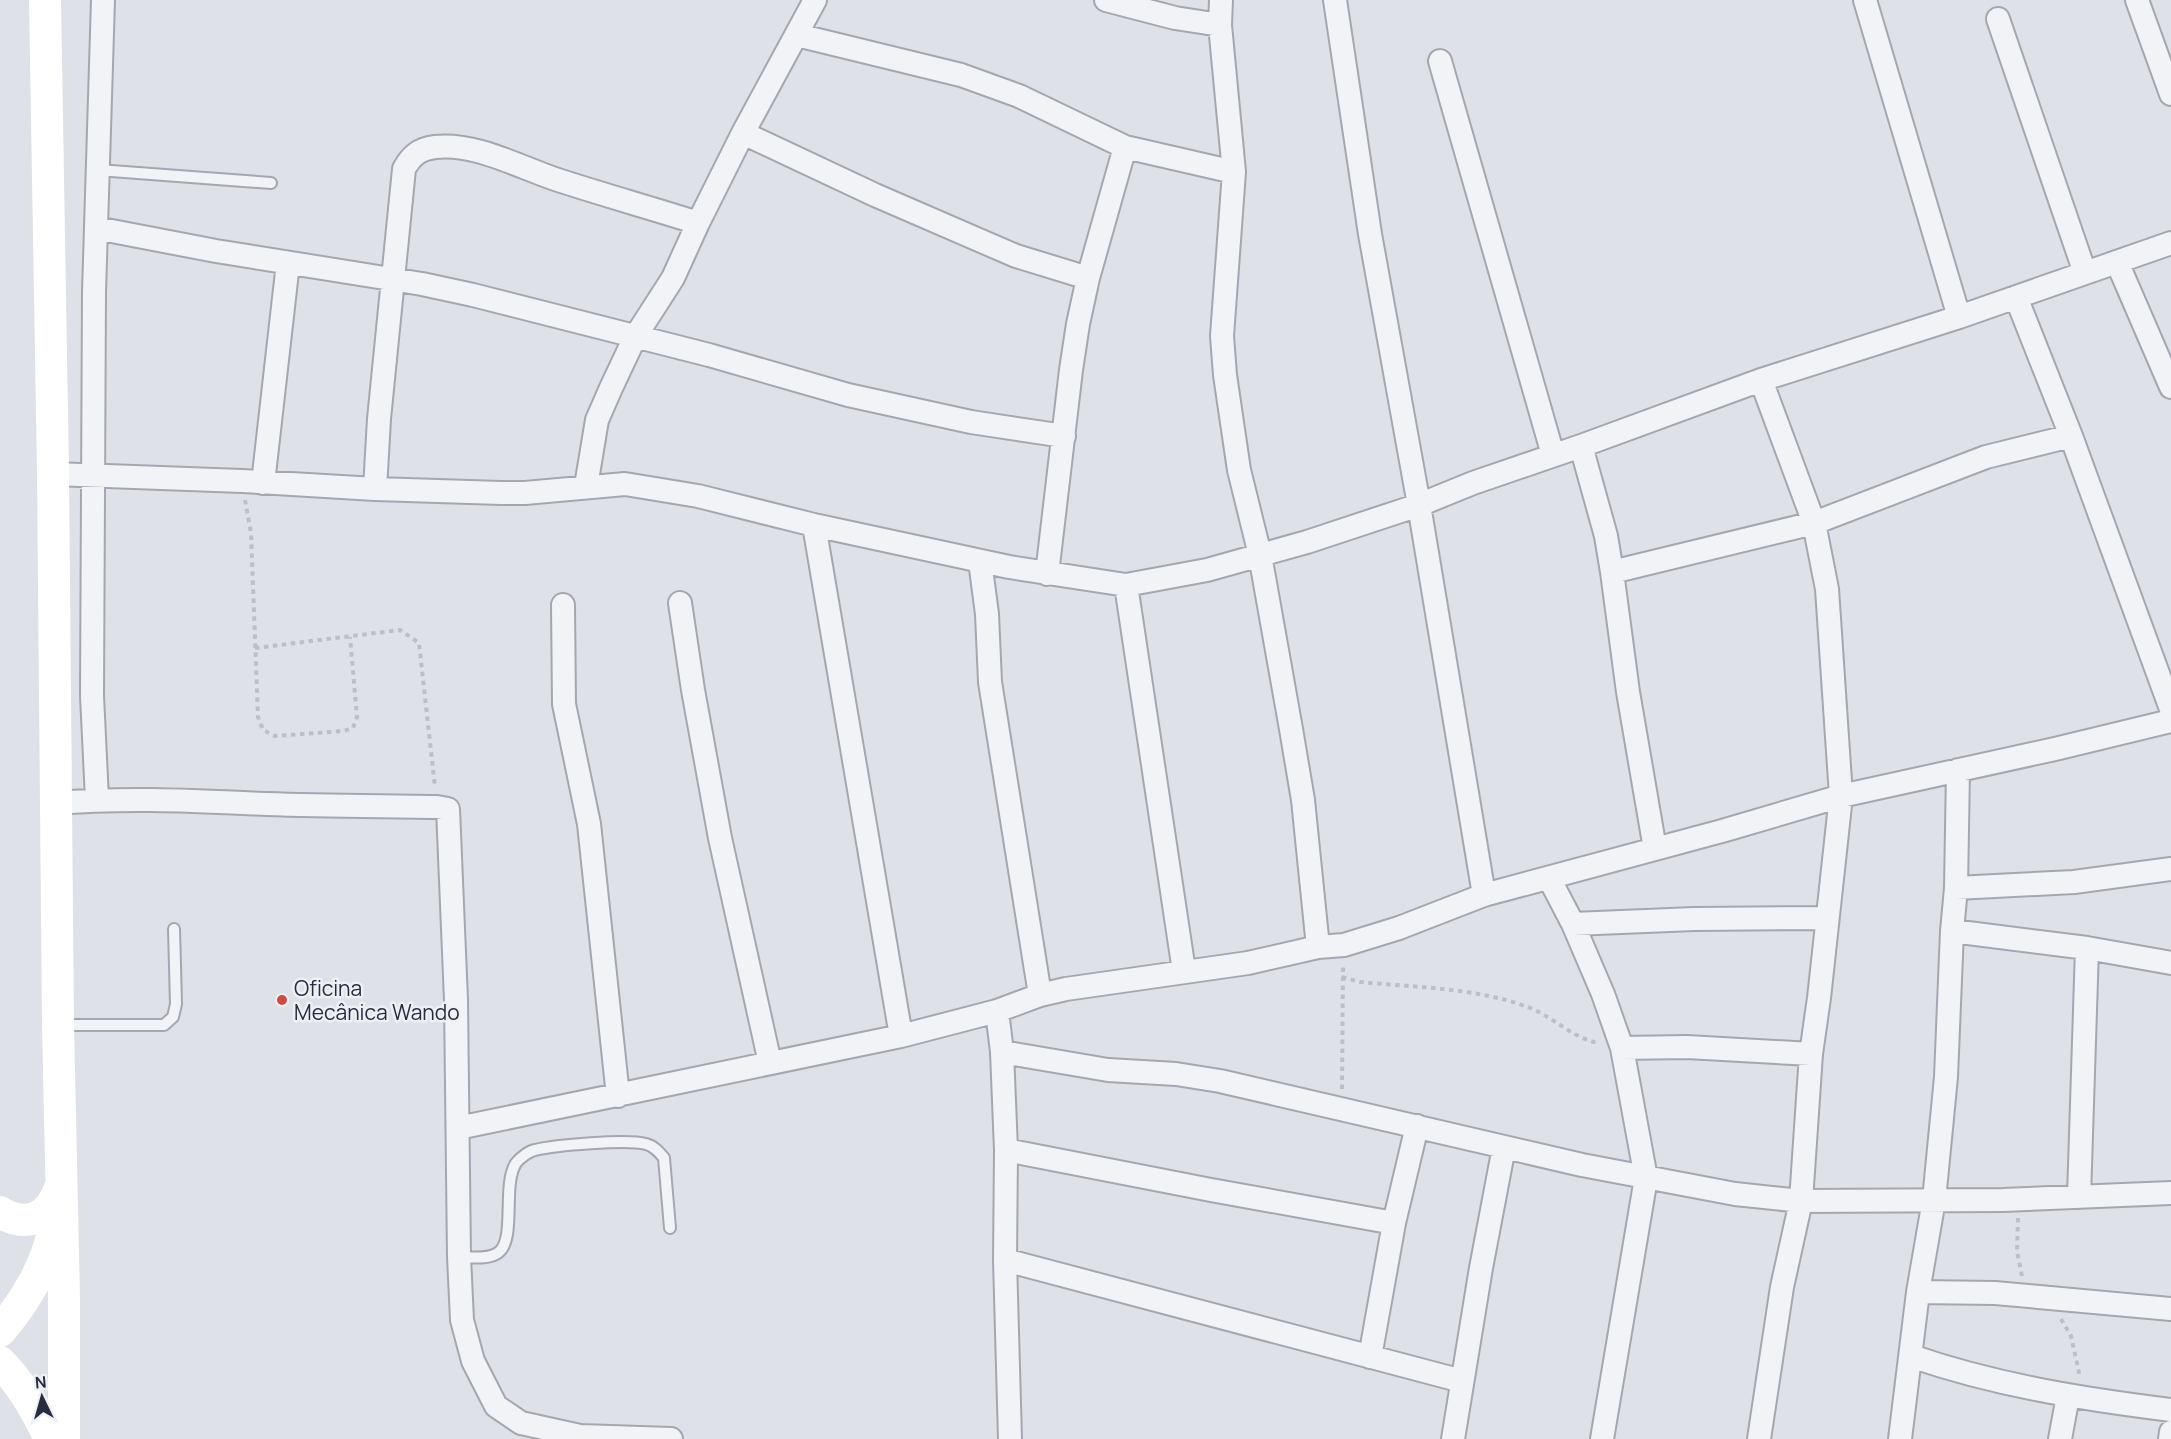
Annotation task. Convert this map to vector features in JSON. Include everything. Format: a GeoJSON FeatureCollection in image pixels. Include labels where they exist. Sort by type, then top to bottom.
{"type":"FeatureCollection","features":[{"type":"Feature","properties":{"kind":"street"},"geometry":{"type":"LineString","coordinates":[[45,0],[64,1439]]}},
{"type":"Feature","properties":{"kind":"street"},"geometry":{"type":"LineString","coordinates":[[97,799],[92,696],[94,292],[103,0]]}},
{"type":"Feature","properties":{"kind":"street"},"geometry":{"type":"LineString","coordinates":[[586,486],[597,420],[635,337],[673,278],[698,222],[743,133],[815,0]]}},
{"type":"Feature","properties":{"kind":"street"},"geometry":{"type":"LineString","coordinates":[[1106,0],[1175,18],[1220,25]]}},
{"type":"Feature","properties":{"kind":"street"},"geometry":{"type":"LineString","coordinates":[[1221,0],[1220,25],[1234,172],[1222,336],[1232,434],[1260,555],[1279,652],[1301,790],[1318,947]]}},
{"type":"Feature","properties":{"kind":"street"},"geometry":{"type":"LineString","coordinates":[[1335,0],[1370,234],[1419,505],[1484,895]]}},
{"type":"Feature","properties":{"kind":"street"},"geometry":{"type":"LineString","coordinates":[[1865,0],[1959,317]]}},
{"type":"Feature","properties":{"kind":"street"},"geometry":{"type":"LineString","coordinates":[[2137,0],[2171,94]]}},
{"type":"Feature","properties":{"kind":"street"},"geometry":{"type":"LineString","coordinates":[[1998,19],[2085,273]]}},
{"type":"Feature","properties":{"kind":"street"},"geometry":{"type":"LineString","coordinates":[[797,35],[971,78],[1019,96],[1125,147],[1234,172]]}},
{"type":"Feature","properties":{"kind":"street"},"geometry":{"type":"LineString","coordinates":[[1440,61],[1553,455]]}},
{"type":"Feature","properties":{"kind":"street"},"geometry":{"type":"LineString","coordinates":[[743,133],[875,195],[1016,255],[1088,278]]}},
{"type":"Feature","properties":{"kind":"street"},"geometry":{"type":"LineString","coordinates":[[375,489],[379,419],[404,170],[411,156],[435,147],[459,147],[529,168],[557,180],[698,222]]}},
{"type":"Feature","properties":{"kind":"street"},"geometry":{"type":"LineString","coordinates":[[1047,574],[1071,370],[1088,278],[1125,147]]}},
{"type":"Feature","properties":{"kind":"street"},"geometry":{"type":"LineString","coordinates":[[96,228],[473,295],[848,394],[971,422],[1064,436]]}},
{"type":"Feature","properties":{"kind":"street"},"geometry":{"type":"LineString","coordinates":[[53,474],[375,489],[525,493],[625,484],[688,494],[814,525],[980,561],[1047,574],[1126,585],[1197,573],[1419,505],[1473,483],[1761,380],[1959,317],[2171,243]]}},
{"type":"Feature","properties":{"kind":"street"},"geometry":{"type":"LineString","coordinates":[[2117,262],[2171,387]]}},
{"type":"Feature","properties":{"kind":"street"},"geometry":{"type":"LineString","coordinates":[[253,482],[288,263]]}},
{"type":"Feature","properties":{"kind":"street"},"geometry":{"type":"LineString","coordinates":[[2016,297],[2071,436],[2171,709]]}},
{"type":"Feature","properties":{"kind":"street"},"geometry":{"type":"LineString","coordinates":[[1760,1439],[1782,1287],[1801,1201],[1811,1054],[1841,796],[1827,590],[1814,523],[1761,380]]}},
{"type":"Feature","properties":{"kind":"street"},"geometry":{"type":"LineString","coordinates":[[1612,572],[1814,523],[1986,457],[2071,436]]}},
{"type":"Feature","properties":{"kind":"street"},"geometry":{"type":"LineString","coordinates":[[1581,446],[1604,529],[1612,572],[1626,683],[1654,849]]}},
{"type":"Feature","properties":{"kind":"street"},"geometry":{"type":"LineString","coordinates":[[814,525],[901,1036]]}},
{"type":"Feature","properties":{"kind":"street"},"geometry":{"type":"LineString","coordinates":[[980,561],[987,614],[990,682],[1040,995]]}},
{"type":"Feature","properties":{"kind":"street"},"geometry":{"type":"LineString","coordinates":[[1126,585],[1184,971]]}},
{"type":"Feature","properties":{"kind":"street"},"geometry":{"type":"LineString","coordinates":[[680,603],[720,838],[770,1063]]}},
{"type":"Feature","properties":{"kind":"street"},"geometry":{"type":"LineString","coordinates":[[563,605],[564,704],[589,824],[618,1096]]}},
{"type":"Feature","properties":{"kind":"street"},"geometry":{"type":"LineString","coordinates":[[458,1128],[901,1036],[998,1011],[1040,995],[1184,971],[1248,963],[1318,947],[1344,945],[1399,928],[1484,895],[1841,796],[2171,721]]}},
{"type":"Feature","properties":{"kind":"street"},"geometry":{"type":"LineString","coordinates":[[1900,1439],[1918,1292],[1934,1200],[1946,1077],[1956,888],[1958,770]]}},
{"type":"Feature","properties":{"kind":"street"},"geometry":{"type":"LineString","coordinates":[[56,803],[97,799],[448,809],[456,1000],[459,1257],[462,1320],[466,1340],[480,1377],[496,1406],[520,1423],[569,1434],[671,1439]]}},
{"type":"Feature","properties":{"kind":"street"},"geometry":{"type":"LineString","coordinates":[[1956,888],[2074,882],[2171,869]]}},
{"type":"Feature","properties":{"kind":"street"},"geometry":{"type":"LineString","coordinates":[[1550,878],[1574,924],[1622,1048],[1646,1178],[1602,1439]]}},
{"type":"Feature","properties":{"kind":"street"},"geometry":{"type":"LineString","coordinates":[[1574,924],[1694,919],[1827,918]]}},
{"type":"Feature","properties":{"kind":"street"},"geometry":{"type":"LineString","coordinates":[[1952,932],[2087,948],[2171,963]]}},
{"type":"Feature","properties":{"kind":"street"},"geometry":{"type":"LineString","coordinates":[[2079,1197],[2087,948]]}},
{"type":"Feature","properties":{"kind":"street"},"geometry":{"type":"LineString","coordinates":[[998,1011],[1006,1150],[1005,1260],[1010,1439]]}},
{"type":"Feature","properties":{"kind":"street"},"geometry":{"type":"LineString","coordinates":[[1622,1048],[1686,1047],[1811,1054]]}},
{"type":"Feature","properties":{"kind":"street"},"geometry":{"type":"LineString","coordinates":[[1002,1052],[1108,1070],[1197,1076],[1582,1165],[1735,1194],[1801,1201],[2171,1194]]}},
{"type":"Feature","properties":{"kind":"street"},"geometry":{"type":"LineString","coordinates":[[1370,1358],[1394,1223],[1417,1126]]}},
{"type":"Feature","properties":{"kind":"street"},"geometry":{"type":"LineString","coordinates":[[1453,1439],[1504,1146]]}},
{"type":"Feature","properties":{"kind":"street"},"geometry":{"type":"LineString","coordinates":[[1006,1150],[1394,1223]]}},
{"type":"Feature","properties":{"kind":"street"},"geometry":{"type":"LineString","coordinates":[[0,1212],[23,1220],[35,1218],[45,1213],[53,1204],[62,1183]]}},
{"type":"Feature","properties":{"kind":"street"},"geometry":{"type":"LineString","coordinates":[[0,1331],[31,1289],[52,1239],[62,1183]]}},
{"type":"Feature","properties":{"kind":"street"},"geometry":{"type":"LineString","coordinates":[[1005,1260],[1462,1381]]}},
{"type":"Feature","properties":{"kind":"street"},"geometry":{"type":"LineString","coordinates":[[1918,1292],[1995,1293],[2171,1309]]}},
{"type":"Feature","properties":{"kind":"street"},"geometry":{"type":"LineString","coordinates":[[1911,1356],[1954,1371],[2068,1396],[2171,1410]]}},
{"type":"Feature","properties":{"kind":"street"},"geometry":{"type":"LineString","coordinates":[[0,1362],[37,1410],[50,1439]]}},
{"type":"Feature","properties":{"kind":"street"},"geometry":{"type":"LineString","coordinates":[[2060,1439],[2068,1396]]}},
{"type":"Feature","properties":{"kind":"street"},"geometry":{"type":"LineString","coordinates":[[2170,1439],[2171,1432]]}},
{"type":"Feature","properties":{"kind":"lane"},"geometry":{"type":"LineString","coordinates":[[98,170],[271,183]]}},
{"type":"Feature","properties":{"kind":"lane"},"geometry":{"type":"LineString","coordinates":[[58,1025],[164,1025],[173,1017],[176,1004],[174,929]]}},
{"type":"Feature","properties":{"kind":"lane"},"geometry":{"type":"LineString","coordinates":[[459,1257],[491,1257],[499,1252],[506,1238],[510,1176],[517,1161],[532,1150],[557,1146],[631,1142],[647,1144],[657,1150],[664,1158],[670,1228]]}},
{"type":"Feature","properties":{"kind":"path"},"geometry":{"type":"LineString","coordinates":[[253,482],[251,533],[255,648],[258,717],[263,730],[275,736],[344,731],[353,728],[357,717],[350,637]]}},
{"type":"Feature","properties":{"kind":"path"},"geometry":{"type":"LineString","coordinates":[[255,648],[400,630],[419,643],[437,807]]}},
{"type":"Feature","properties":{"kind":"path"},"geometry":{"type":"LineString","coordinates":[[1341,1108],[1344,945]]}},
{"type":"Feature","properties":{"kind":"path"},"geometry":{"type":"LineString","coordinates":[[1342,977],[1360,982],[1494,997],[1526,1006],[1552,1018],[1571,1034],[1586,1041],[1622,1048]]}},
{"type":"Feature","properties":{"kind":"place","name":"Oficina Mecânica Wando"},"geometry":{"type":"Point","coordinates":[282,1000]}}]}
